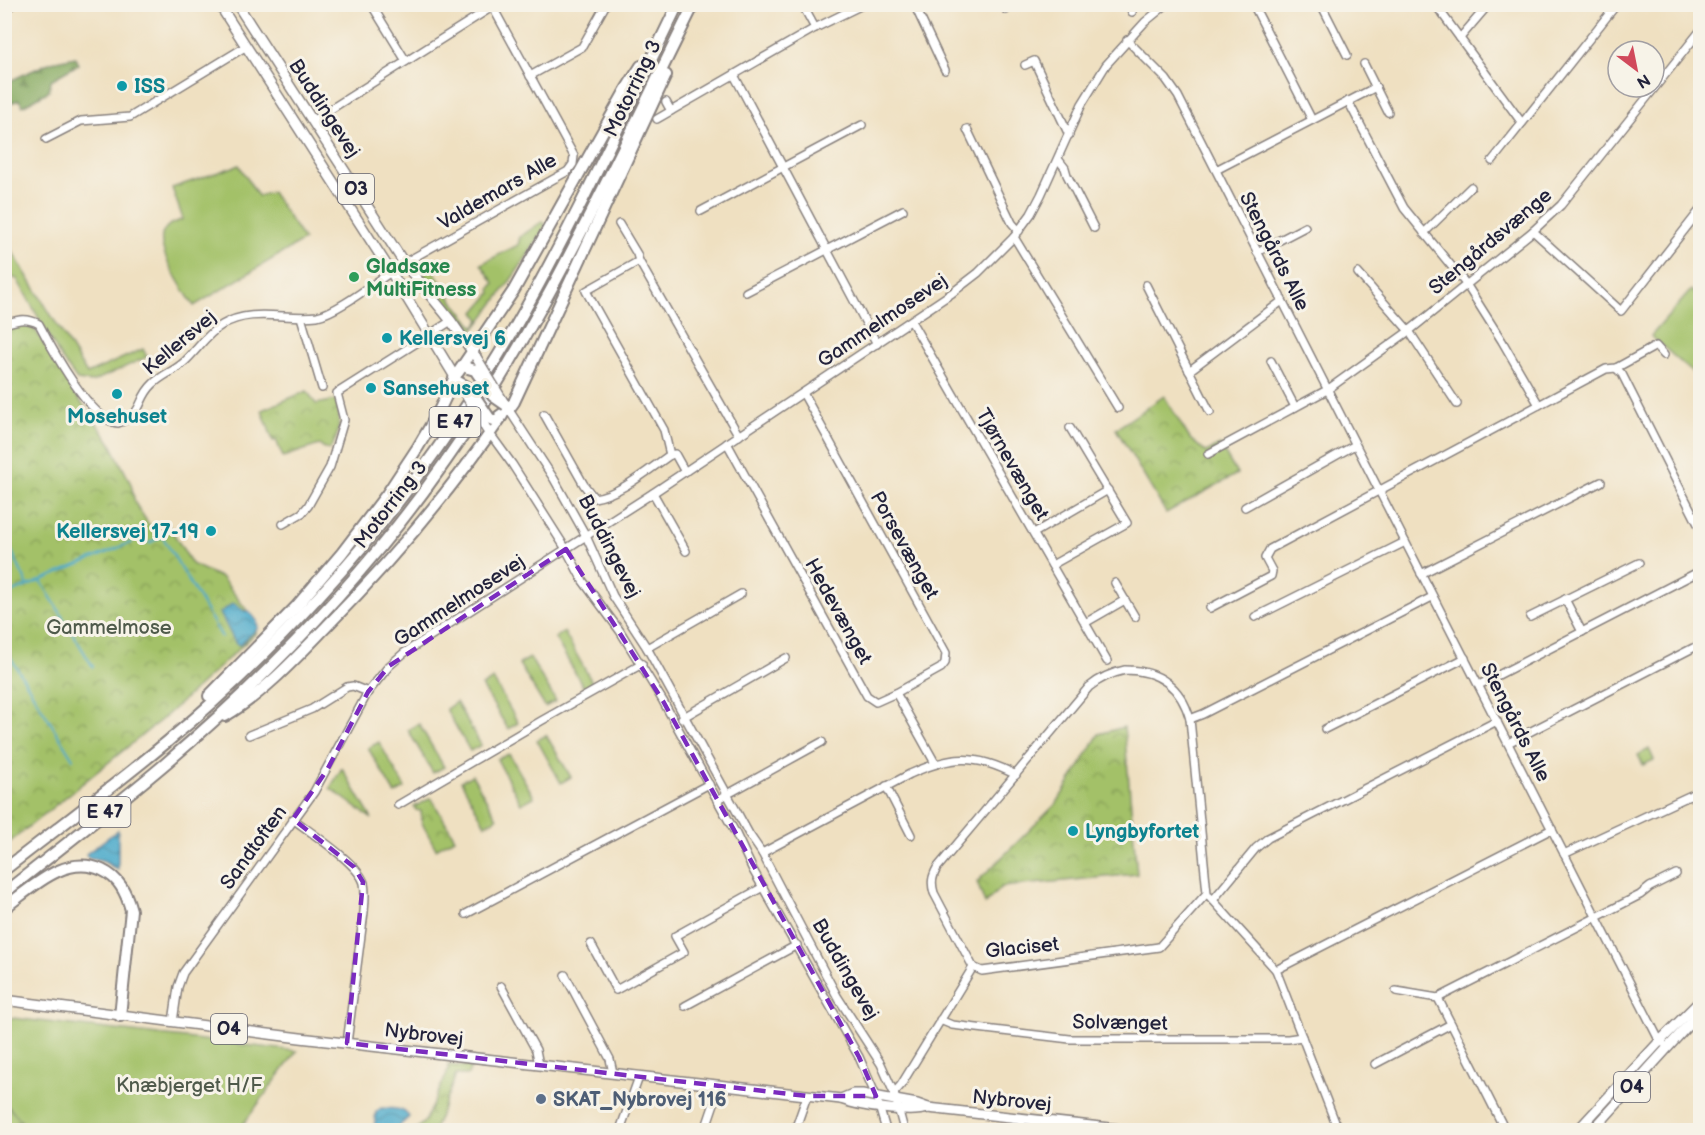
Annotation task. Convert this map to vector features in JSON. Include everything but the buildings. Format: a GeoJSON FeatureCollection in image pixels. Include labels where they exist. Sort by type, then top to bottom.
{"type":"FeatureCollection","features":[{"type":"Feature","properties":{"kind":"highway","name":"Motorring 3"},"geometry":{"type":"LineString","coordinates":[[4,870],[167,742],[226,690],[320,595],[374,532],[435,451],[495,359],[552,259],[678,4]]}},
{"type":"Feature","properties":{"kind":"highway","name":"Motorring 3"},"geometry":{"type":"LineString","coordinates":[[4,893],[164,765],[205,729],[321,615],[383,544],[445,463],[501,378],[554,285],[694,4]]}},
{"type":"Feature","properties":{"kind":"highway"},"geometry":{"type":"LineString","coordinates":[[205,729],[240,707],[287,668],[367,585],[437,505],[488,432],[514,402],[660,91],[688,16]]}},
{"type":"Feature","properties":{"kind":"highway"},"geometry":{"type":"LineString","coordinates":[[167,742],[296,607],[342,553],[387,494],[514,290],[627,88],[663,34]]}},
{"type":"Feature","properties":{"kind":"highway"},"geometry":{"type":"LineString","coordinates":[[456,380],[468,368],[475,370],[503,412]]}},
{"type":"Feature","properties":{"kind":"highway"},"geometry":{"type":"LineString","coordinates":[[456,380],[469,388],[489,418],[503,412]]}},
{"type":"Feature","properties":{"kind":"highway"},"geometry":{"type":"LineString","coordinates":[[4,908],[53,873],[66,867],[81,865],[95,867],[108,873],[119,883],[127,895],[131,910],[120,1016]]}},
{"type":"Feature","properties":{"kind":"main road","name":"Buddingevej"},"geometry":{"type":"LineString","coordinates":[[219,4],[391,272],[488,432]]}},
{"type":"Feature","properties":{"kind":"main road","name":"Buddingevej"},"geometry":{"type":"LineString","coordinates":[[237,4],[404,263],[473,354],[503,412]]}},
{"type":"Feature","properties":{"kind":"main road","name":"Nybrovej"},"geometry":{"type":"LineString","coordinates":[[4,1000],[347,1043],[841,1099],[880,1106],[896,1101]]}},
{"type":"Feature","properties":{"kind":"main road","name":"O4"},"geometry":{"type":"LineString","coordinates":[[1593,1131],[1701,1001]]}},
{"type":"Feature","properties":{"kind":"main road","name":"O4"},"geometry":{"type":"LineString","coordinates":[[1578,1131],[1664,1044],[1701,1011]]}},
{"type":"Feature","properties":{"kind":"main road","name":"Nybrovej"},"geometry":{"type":"LineString","coordinates":[[841,1099],[853,1094],[876,1096],[928,1108],[1128,1131]]}},
{"type":"Feature","properties":{"kind":"street"},"geometry":{"type":"LineString","coordinates":[[4,9],[14,4]]}},
{"type":"Feature","properties":{"kind":"street"},"geometry":{"type":"LineString","coordinates":[[371,4],[406,61]]}},
{"type":"Feature","properties":{"kind":"street"},"geometry":{"type":"LineString","coordinates":[[530,76],[582,47],[606,4]]}},
{"type":"Feature","properties":{"kind":"street"},"geometry":{"type":"LineString","coordinates":[[802,4],[815,28]]}},
{"type":"Feature","properties":{"kind":"street"},"geometry":{"type":"LineString","coordinates":[[657,119],[815,28],[864,4]]}},
{"type":"Feature","properties":{"kind":"street"},"geometry":{"type":"LineString","coordinates":[[914,4],[945,70]]}},
{"type":"Feature","properties":{"kind":"street"},"geometry":{"type":"LineString","coordinates":[[1253,4],[1312,120]]}},
{"type":"Feature","properties":{"kind":"street"},"geometry":{"type":"LineString","coordinates":[[1321,4],[1347,55]]}},
{"type":"Feature","properties":{"kind":"street"},"geometry":{"type":"LineString","coordinates":[[1435,4],[1522,123]]}},
{"type":"Feature","properties":{"kind":"street"},"geometry":{"type":"LineString","coordinates":[[1460,38],[1489,4]]}},
{"type":"Feature","properties":{"kind":"street"},"geometry":{"type":"LineString","coordinates":[[1492,161],[1617,4]]}},
{"type":"Feature","properties":{"kind":"street","name":"Gammelmosevej"},"geometry":{"type":"LineString","coordinates":[[368,692],[383,672],[404,653],[685,472],[911,321],[978,273],[1017,234],[1041,195],[1087,94],[1106,65],[1127,40],[1163,5]]}},
{"type":"Feature","properties":{"kind":"street"},"geometry":{"type":"LineString","coordinates":[[312,121],[491,6]]}},
{"type":"Feature","properties":{"kind":"street","name":"Valdemars Alle"},"geometry":{"type":"LineString","coordinates":[[404,263],[571,168],[574,156],[491,6]]}},
{"type":"Feature","properties":{"kind":"street","name":"Stengårdsvænge"},"geometry":{"type":"LineString","coordinates":[[1208,454],[1327,390],[1409,331],[1533,231],[1566,200],[1701,31]]}},
{"type":"Feature","properties":{"kind":"street","name":"Stengårds Alle"},"geometry":{"type":"LineString","coordinates":[[1127,40],[1166,79],[1178,96],[1596,917],[1664,1044]]}},
{"type":"Feature","properties":{"kind":"street"},"geometry":{"type":"LineString","coordinates":[[46,139],[81,121],[130,117],[245,47]]}},
{"type":"Feature","properties":{"kind":"street"},"geometry":{"type":"LineString","coordinates":[[1025,65],[1034,61],[1069,135]]}},
{"type":"Feature","properties":{"kind":"street"},"geometry":{"type":"LineString","coordinates":[[1364,64],[1389,112]]}},
{"type":"Feature","properties":{"kind":"street"},"geometry":{"type":"LineString","coordinates":[[734,75],[877,344]]}},
{"type":"Feature","properties":{"kind":"street"},"geometry":{"type":"LineString","coordinates":[[1216,170],[1376,87]]}},
{"type":"Feature","properties":{"kind":"street"},"geometry":{"type":"LineString","coordinates":[[1348,101],[1399,200],[1466,284],[1539,405]]}},
{"type":"Feature","properties":{"kind":"street"},"geometry":{"type":"LineString","coordinates":[[666,102],[671,111]]}},
{"type":"Feature","properties":{"kind":"street"},"geometry":{"type":"LineString","coordinates":[[701,211],[862,124]]}},
{"type":"Feature","properties":{"kind":"street"},"geometry":{"type":"LineString","coordinates":[[967,129],[1017,234],[1118,408]]}},
{"type":"Feature","properties":{"kind":"street"},"geometry":{"type":"LineString","coordinates":[[1058,159],[1065,168],[1094,228]]}},
{"type":"Feature","properties":{"kind":"street"},"geometry":{"type":"LineString","coordinates":[[1424,233],[1471,187]]}},
{"type":"Feature","properties":{"kind":"street"},"geometry":{"type":"LineString","coordinates":[[746,292],[903,210]]}},
{"type":"Feature","properties":{"kind":"street"},"geometry":{"type":"LineString","coordinates":[[1533,231],[1621,310],[1701,210]]}},
{"type":"Feature","properties":{"kind":"street"},"geometry":{"type":"LineString","coordinates":[[619,224],[739,436]]}},
{"type":"Feature","properties":{"kind":"street"},"geometry":{"type":"LineString","coordinates":[[1257,252],[1305,226]]}},
{"type":"Feature","properties":{"kind":"street"},"geometry":{"type":"LineString","coordinates":[[639,261],[586,291],[664,430],[670,455]]}},
{"type":"Feature","properties":{"kind":"street","name":"Kellersvej"},"geometry":{"type":"LineString","coordinates":[[4,324],[20,319],[30,319],[39,324],[70,378],[106,420],[118,423],[134,415],[143,396],[155,382],[185,362],[211,332],[222,324],[247,316],[319,316],[331,311],[391,272]]}},
{"type":"Feature","properties":{"kind":"street"},"geometry":{"type":"LineString","coordinates":[[1358,273],[1409,331],[1457,404]]}},
{"type":"Feature","properties":{"kind":"street"},"geometry":{"type":"LineString","coordinates":[[1146,285],[1210,412]]}},
{"type":"Feature","properties":{"kind":"street"},"geometry":{"type":"LineString","coordinates":[[1189,371],[1282,301]]}},
{"type":"Feature","properties":{"kind":"street"},"geometry":{"type":"LineString","coordinates":[[301,317],[322,388]]}},
{"type":"Feature","properties":{"kind":"street"},"geometry":{"type":"LineString","coordinates":[[283,524],[302,513],[308,506],[330,467],[344,420],[337,393],[450,321]]}},
{"type":"Feature","properties":{"kind":"street","name":"Tjørnevænget"},"geometry":{"type":"LineString","coordinates":[[911,321],[1107,661]]}},
{"type":"Feature","properties":{"kind":"street"},"geometry":{"type":"LineString","coordinates":[[1210,608],[1271,576],[1272,571],[1265,558],[1270,549],[1378,489],[1606,369],[1616,368],[1656,346],[1664,355]]}},
{"type":"Feature","properties":{"kind":"street"},"geometry":{"type":"LineString","coordinates":[[1271,361],[1295,408]]}},
{"type":"Feature","properties":{"kind":"street"},"geometry":{"type":"LineString","coordinates":[[1616,368],[1622,374],[1701,528]]}},
{"type":"Feature","properties":{"kind":"street","name":"Porsevænget"},"geometry":{"type":"LineString","coordinates":[[803,393],[946,653],[945,663],[941,668],[896,693]]}},
{"type":"Feature","properties":{"kind":"street","name":"Buddingevej"},"geometry":{"type":"LineString","coordinates":[[503,412],[554,479],[586,536],[613,596],[647,648],[727,795],[762,853],[837,996],[881,1064],[896,1101],[904,1131]]}},
{"type":"Feature","properties":{"kind":"street"},"geometry":{"type":"LineString","coordinates":[[544,414],[584,485],[594,498],[602,497],[626,484],[670,455],[675,454],[685,472]]}},
{"type":"Feature","properties":{"kind":"street"},"geometry":{"type":"LineString","coordinates":[[1052,565],[1128,523],[1070,428]]}},
{"type":"Feature","properties":{"kind":"street","name":"Buddingevej"},"geometry":{"type":"LineString","coordinates":[[488,432],[512,464],[566,549],[583,581],[642,664],[763,887],[860,1057],[880,1106],[886,1131]]}},
{"type":"Feature","properties":{"kind":"street","name":"Hedevænget"},"geometry":{"type":"LineString","coordinates":[[727,444],[867,696],[876,702],[896,693]]}},
{"type":"Feature","properties":{"kind":"street"},"geometry":{"type":"LineString","coordinates":[[1245,507],[1355,445]]}},
{"type":"Feature","properties":{"kind":"street"},"geometry":{"type":"LineString","coordinates":[[1421,574],[1601,482]]}},
{"type":"Feature","properties":{"kind":"street"},"geometry":{"type":"LineString","coordinates":[[1034,533],[1108,490]]}},
{"type":"Feature","properties":{"kind":"street"},"geometry":{"type":"LineString","coordinates":[[653,493],[686,551]]}},
{"type":"Feature","properties":{"kind":"street"},"geometry":{"type":"LineString","coordinates":[[1255,617],[1405,542]]}},
{"type":"Feature","properties":{"kind":"street"},"geometry":{"type":"LineString","coordinates":[[1530,617],[1639,563]]}},
{"type":"Feature","properties":{"kind":"street"},"geometry":{"type":"LineString","coordinates":[[1479,685],[1701,571]]}},
{"type":"Feature","properties":{"kind":"street"},"geometry":{"type":"LineString","coordinates":[[1115,583],[1135,616]]}},
{"type":"Feature","properties":{"kind":"street"},"geometry":{"type":"LineString","coordinates":[[647,648],[741,594]]}},
{"type":"Feature","properties":{"kind":"street"},"geometry":{"type":"LineString","coordinates":[[1190,719],[1432,597]]}},
{"type":"Feature","properties":{"kind":"street"},"geometry":{"type":"LineString","coordinates":[[1565,599],[1582,632]]}},
{"type":"Feature","properties":{"kind":"street"},"geometry":{"type":"LineString","coordinates":[[1085,623],[1125,600]]}},
{"type":"Feature","properties":{"kind":"street"},"geometry":{"type":"LineString","coordinates":[[1508,742],[1693,648]]}},
{"type":"Feature","properties":{"kind":"street"},"geometry":{"type":"LineString","coordinates":[[675,722],[786,658]]}},
{"type":"Feature","properties":{"kind":"street"},"geometry":{"type":"LineString","coordinates":[[1325,729],[1465,658]]}},
{"type":"Feature","properties":{"kind":"street"},"geometry":{"type":"LineString","coordinates":[[398,805],[642,664]]}},
{"type":"Feature","properties":{"kind":"street","name":"Glaciset"},"geometry":{"type":"LineString","coordinates":[[1138,670],[1162,678],[1180,695],[1190,719],[1207,893],[1159,947],[982,971],[973,967],[934,893],[931,885],[932,876],[1089,687],[1100,678],[1113,672],[1138,670]]}},
{"type":"Feature","properties":{"kind":"street"},"geometry":{"type":"LineString","coordinates":[[249,735],[312,709],[347,687],[353,686],[368,692]]}},
{"type":"Feature","properties":{"kind":"street","name":"Sandtoften"},"geometry":{"type":"LineString","coordinates":[[173,1022],[178,987],[183,973],[327,770],[368,692]]}},
{"type":"Feature","properties":{"kind":"street"},"geometry":{"type":"LineString","coordinates":[[896,693],[935,763]]}},
{"type":"Feature","properties":{"kind":"street"},"geometry":{"type":"LineString","coordinates":[[1213,900],[1256,848],[1268,838],[1497,721]]}},
{"type":"Feature","properties":{"kind":"street"},"geometry":{"type":"LineString","coordinates":[[717,800],[822,742]]}},
{"type":"Feature","properties":{"kind":"street"},"geometry":{"type":"LineString","coordinates":[[762,853],[886,786],[935,763],[957,759],[979,760],[1000,766],[1016,775]]}},
{"type":"Feature","properties":{"kind":"street"},"geometry":{"type":"LineString","coordinates":[[466,914],[709,784]]}},
{"type":"Feature","properties":{"kind":"street"},"geometry":{"type":"LineString","coordinates":[[886,786],[911,835]]}},
{"type":"Feature","properties":{"kind":"street"},"geometry":{"type":"LineString","coordinates":[[1564,854],[1701,791]]}},
{"type":"Feature","properties":{"kind":"street"},"geometry":{"type":"LineString","coordinates":[[293,819],[354,867],[366,892],[347,1043]]}},
{"type":"Feature","properties":{"kind":"street"},"geometry":{"type":"LineString","coordinates":[[1276,970],[1552,829]]}},
{"type":"Feature","properties":{"kind":"street"},"geometry":{"type":"LineString","coordinates":[[1396,991],[1437,998],[1676,874]]}},
{"type":"Feature","properties":{"kind":"street"},"geometry":{"type":"LineString","coordinates":[[591,944],[616,990],[684,952],[675,936],[763,887]]}},
{"type":"Feature","properties":{"kind":"street"},"geometry":{"type":"LineString","coordinates":[[1207,893],[1276,970],[1336,1131]]}},
{"type":"Feature","properties":{"kind":"street"},"geometry":{"type":"LineString","coordinates":[[685,1006],[797,945]]}},
{"type":"Feature","properties":{"kind":"street"},"geometry":{"type":"LineString","coordinates":[[896,1101],[901,1085],[973,967]]}},
{"type":"Feature","properties":{"kind":"street"},"geometry":{"type":"LineString","coordinates":[[565,975],[610,1059],[613,1073]]}},
{"type":"Feature","properties":{"kind":"street"},"geometry":{"type":"LineString","coordinates":[[501,986],[536,1050],[539,1065]]}},
{"type":"Feature","properties":{"kind":"street"},"geometry":{"type":"LineString","coordinates":[[1437,998],[1505,1131]]}},
{"type":"Feature","properties":{"kind":"street","name":"Solvænget"},"geometry":{"type":"LineString","coordinates":[[940,1020],[952,1025],[1070,1039],[1288,1039],[1302,1037]]}},
{"type":"Feature","properties":{"kind":"street"},"geometry":{"type":"LineString","coordinates":[[1375,1064],[1451,1024]]}},
{"type":"Feature","properties":{"kind":"street"},"geometry":{"type":"LineString","coordinates":[[620,1131],[639,1077]]}},
{"type":"Feature","properties":{"kind":"street"},"geometry":{"type":"LineString","coordinates":[[705,1131],[720,1086]]}},
{"type":"Feature","properties":{"kind":"street"},"geometry":{"type":"LineString","coordinates":[[795,1131],[807,1096]]}},
{"type":"Feature","properties":{"kind":"street"},"geometry":{"type":"LineString","coordinates":[[1021,1131],[1022,1119]]}},
{"type":"Feature","properties":{"kind":"highlighted area"},"geometry":{"type":"Polygon","coordinates":[[[566,549],[663,701],[859,1057],[876,1096],[807,1096],[347,1043],[363,882],[354,867],[293,819],[327,770],[368,692],[389,666],[566,549]]]}},
{"type":"Feature","properties":{"kind":"green space"},"geometry":{"type":"Polygon","coordinates":[[[75,57],[79,64],[51,80],[49,91],[23,106],[19,100],[5,105],[5,83],[51,62],[75,57]]]}},
{"type":"Feature","properties":{"kind":"green space"},"geometry":{"type":"Polygon","coordinates":[[[239,165],[258,196],[272,192],[304,240],[194,306],[172,270],[163,249],[162,240],[165,229],[183,219],[172,188],[239,165]]]}},
{"type":"Feature","properties":{"kind":"green space"},"geometry":{"type":"Polygon","coordinates":[[[543,221],[546,226],[519,268],[470,335],[466,336],[421,269],[427,260],[455,304],[474,327],[480,320],[475,312],[491,293],[490,289],[494,283],[481,264],[518,245],[520,237],[543,221]]]}},
{"type":"Feature","properties":{"kind":"green space"},"geometry":{"type":"Polygon","coordinates":[[[4,238],[87,374],[143,349],[147,357],[92,382],[77,380],[61,358],[17,279],[5,275],[4,238]]]}},
{"type":"Feature","properties":{"kind":"green space"},"geometry":{"type":"Polygon","coordinates":[[[1691,290],[1700,298],[1700,365],[1693,373],[1651,336],[1691,290]]]}},
{"type":"Feature","properties":{"kind":"green space","name":"Gammelmose"},"geometry":{"type":"Polygon","coordinates":[[[27,325],[35,329],[68,384],[110,442],[131,484],[135,503],[155,534],[169,526],[192,564],[222,578],[256,622],[256,633],[166,716],[5,846],[4,329],[27,325]]]}},
{"type":"Feature","properties":{"kind":"green space"},"geometry":{"type":"Polygon","coordinates":[[[307,391],[316,404],[336,400],[339,419],[336,438],[329,450],[319,445],[283,457],[276,440],[273,441],[262,410],[307,391]]]}},
{"type":"Feature","properties":{"kind":"green space"},"geometry":{"type":"Polygon","coordinates":[[[1164,396],[1190,439],[1206,452],[1220,445],[1237,474],[1166,513],[1116,429],[1164,396]]]}},
{"type":"Feature","properties":{"kind":"green space"},"geometry":{"type":"Polygon","coordinates":[[[564,632],[593,684],[584,688],[555,638],[564,632]]]}},
{"type":"Feature","properties":{"kind":"green space"},"geometry":{"type":"Polygon","coordinates":[[[530,658],[556,701],[545,707],[519,664],[530,658]]]}},
{"type":"Feature","properties":{"kind":"green space"},"geometry":{"type":"Polygon","coordinates":[[[493,679],[518,723],[508,729],[482,686],[493,679]]]}},
{"type":"Feature","properties":{"kind":"green space"},"geometry":{"type":"Polygon","coordinates":[[[456,702],[481,745],[470,751],[446,709],[456,702]]]}},
{"type":"Feature","properties":{"kind":"green space"},"geometry":{"type":"Polygon","coordinates":[[[419,724],[444,767],[433,773],[408,730],[419,724]]]}},
{"type":"Feature","properties":{"kind":"green space"},"geometry":{"type":"Polygon","coordinates":[[[1124,727],[1137,874],[1001,887],[985,904],[977,882],[1057,803],[1099,734],[1124,727]]]}},
{"type":"Feature","properties":{"kind":"green space"},"geometry":{"type":"Polygon","coordinates":[[[546,735],[571,777],[561,783],[537,740],[546,735]]]}},
{"type":"Feature","properties":{"kind":"green space"},"geometry":{"type":"Polygon","coordinates":[[[379,742],[405,788],[395,794],[368,748],[379,742]]]}},
{"type":"Feature","properties":{"kind":"green space"},"geometry":{"type":"Polygon","coordinates":[[[1649,749],[1654,760],[1643,765],[1638,755],[1649,749]]]}},
{"type":"Feature","properties":{"kind":"green space"},"geometry":{"type":"Polygon","coordinates":[[[509,754],[534,797],[521,804],[497,759],[509,754]]]}},
{"type":"Feature","properties":{"kind":"green space"},"geometry":{"type":"Polygon","coordinates":[[[342,768],[372,819],[330,788],[342,768]]]}},
{"type":"Feature","properties":{"kind":"green space"},"geometry":{"type":"Polygon","coordinates":[[[472,775],[497,818],[485,825],[461,781],[472,775]]]}},
{"type":"Feature","properties":{"kind":"green space"},"geometry":{"type":"Polygon","coordinates":[[[431,798],[455,838],[436,849],[422,823],[421,811],[414,807],[431,798]]]}},
{"type":"Feature","properties":{"kind":"green space","name":"Knæbjerget H/F"},"geometry":{"type":"Polygon","coordinates":[[[4,1017],[297,1051],[239,1130],[29,1130],[5,1103],[4,1017]]]}},
{"type":"Feature","properties":{"kind":"green space"},"geometry":{"type":"Polygon","coordinates":[[[448,1065],[471,1067],[468,1075],[456,1075],[434,1130],[415,1130],[425,1121],[449,1069],[448,1065]]]}},
{"type":"Feature","properties":{"kind":"green space"},"geometry":{"type":"Polygon","coordinates":[[[5,1103],[29,1130],[5,1130],[5,1103]]]}},
{"type":"Feature","properties":{"kind":"water"},"geometry":{"type":"Polygon","coordinates":[[[233,603],[244,611],[249,611],[257,621],[258,628],[240,645],[236,644],[220,613],[233,603]]]}},
{"type":"Feature","properties":{"kind":"water"},"geometry":{"type":"Polygon","coordinates":[[[118,830],[118,870],[101,860],[87,857],[86,854],[118,830]]]}},
{"type":"Feature","properties":{"kind":"water"},"geometry":{"type":"Polygon","coordinates":[[[381,1108],[401,1110],[409,1117],[395,1130],[374,1130],[376,1112],[381,1108]]]}},
{"type":"Feature","properties":{"kind":"waterway"},"geometry":{"type":"LineString","coordinates":[[4,535],[28,586]]}},
{"type":"Feature","properties":{"kind":"waterway"},"geometry":{"type":"LineString","coordinates":[[149,543],[162,536],[222,637]]}},
{"type":"Feature","properties":{"kind":"waterway"},"geometry":{"type":"LineString","coordinates":[[4,596],[132,542]]}},
{"type":"Feature","properties":{"kind":"waterway"},"geometry":{"type":"LineString","coordinates":[[41,581],[93,667]]}},
{"type":"Feature","properties":{"kind":"waterway"},"geometry":{"type":"LineString","coordinates":[[4,647],[73,759]]}},
{"type":"Feature","properties":{"kind":"place","name":"ISS"},"geometry":{"type":"Point","coordinates":[122,86]}},
{"type":"Feature","properties":{"kind":"place","name":"Gladsaxe MultiFitness"},"geometry":{"type":"Point","coordinates":[354,277]}},
{"type":"Feature","properties":{"kind":"place","name":"Kellersvej 6"},"geometry":{"type":"Point","coordinates":[387,338]}},
{"type":"Feature","properties":{"kind":"place","name":"Sansehuset"},"geometry":{"type":"Point","coordinates":[371,388]}},
{"type":"Feature","properties":{"kind":"place","name":"Mosehuset"},"geometry":{"type":"Point","coordinates":[117,394]}},
{"type":"Feature","properties":{"kind":"place","name":"Kellersvej 17-19"},"geometry":{"type":"Point","coordinates":[211,531]}},
{"type":"Feature","properties":{"kind":"place","name":"Lyngbyfortet"},"geometry":{"type":"Point","coordinates":[1073,831]}},
{"type":"Feature","properties":{"kind":"place","name":"SKAT_Nybrovej 116"},"geometry":{"type":"Point","coordinates":[541,1099]}}]}
